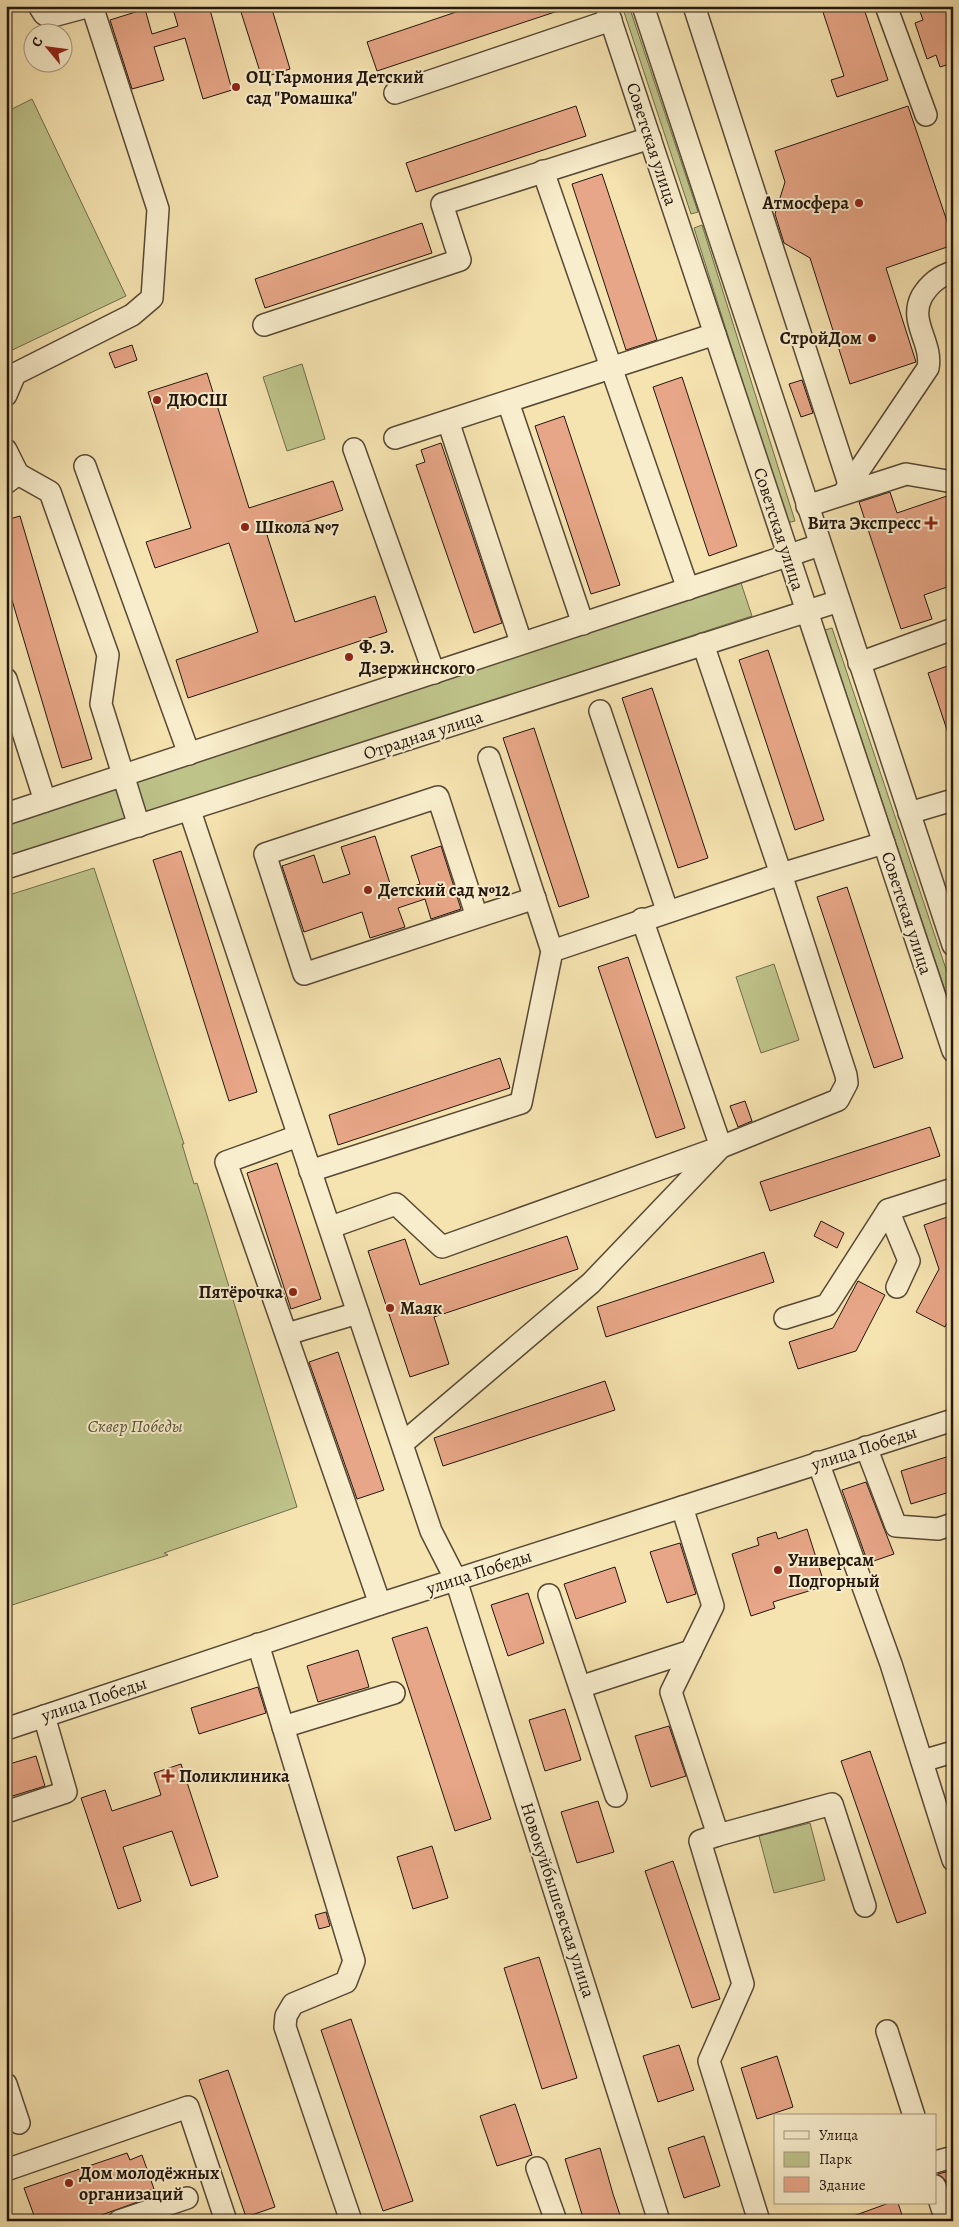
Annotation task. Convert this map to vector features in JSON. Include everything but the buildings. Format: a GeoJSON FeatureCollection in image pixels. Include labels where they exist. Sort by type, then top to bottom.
{"type":"FeatureCollection","features":[{"type":"Feature","properties":{"kind":"street"},"geometry":{"type":"LineString","coordinates":[[6,395],[15,374],[132,315],[152,298],[158,209],[91,6],[49,17],[44,14],[39,6]]}},
{"type":"Feature","properties":{"kind":"street","name":"Советская улица"},"geometry":{"type":"LineString","coordinates":[[642,6],[953,945]]}},
{"type":"Feature","properties":{"kind":"street"},"geometry":{"type":"LineString","coordinates":[[694,6],[846,490]]}},
{"type":"Feature","properties":{"kind":"street"},"geometry":{"type":"LineString","coordinates":[[886,6],[926,115]]}},
{"type":"Feature","properties":{"kind":"street"},"geometry":{"type":"LineString","coordinates":[[395,93],[609,13]]}},
{"type":"Feature","properties":{"kind":"street","name":"Советская улица"},"geometry":{"type":"LineString","coordinates":[[609,13],[953,1051]]}},
{"type":"Feature","properties":{"kind":"street"},"geometry":{"type":"LineString","coordinates":[[264,325],[460,260],[442,204],[650,138]]}},
{"type":"Feature","properties":{"kind":"street"},"geometry":{"type":"LineString","coordinates":[[543,171],[688,589]]}},
{"type":"Feature","properties":{"kind":"street"},"geometry":{"type":"LineString","coordinates":[[846,490],[928,368],[930,358],[917,319],[917,309],[930,284],[953,272]]}},
{"type":"Feature","properties":{"kind":"street"},"geometry":{"type":"LineString","coordinates":[[395,438],[716,334]]}},
{"type":"Feature","properties":{"kind":"street"},"geometry":{"type":"LineString","coordinates":[[508,402],[583,624]]}},
{"type":"Feature","properties":{"kind":"street"},"geometry":{"type":"LineString","coordinates":[[448,421],[521,642]]}},
{"type":"Feature","properties":{"kind":"street"},"geometry":{"type":"LineString","coordinates":[[354,449],[434,673]]}},
{"type":"Feature","properties":{"kind":"street"},"geometry":{"type":"LineString","coordinates":[[6,450],[12,479],[50,492],[108,655],[101,704],[139,826]]}},
{"type":"Feature","properties":{"kind":"street"},"geometry":{"type":"LineString","coordinates":[[85,466],[189,754]]}},
{"type":"Feature","properties":{"kind":"street"},"geometry":{"type":"LineString","coordinates":[[807,506],[846,490],[906,474],[953,482]]}},
{"type":"Feature","properties":{"kind":"street"},"geometry":{"type":"LineString","coordinates":[[6,814],[434,673],[521,642],[583,624],[820,545]]}},
{"type":"Feature","properties":{"kind":"street","name":"Отрадная улица"},"geometry":{"type":"LineString","coordinates":[[6,868],[839,601]]}},
{"type":"Feature","properties":{"kind":"street"},"geometry":{"type":"LineString","coordinates":[[859,663],[953,629]]}},
{"type":"Feature","properties":{"kind":"street"},"geometry":{"type":"LineString","coordinates":[[331,1227],[396,1204],[442,1246],[721,1147],[838,1100],[847,1084],[846,1075],[781,874],[703,644]]}},
{"type":"Feature","properties":{"kind":"street"},"geometry":{"type":"LineString","coordinates":[[6,679],[45,801]]}},
{"type":"Feature","properties":{"kind":"street"},"geometry":{"type":"LineString","coordinates":[[600,712],[667,910]]}},
{"type":"Feature","properties":{"kind":"street"},"geometry":{"type":"LineString","coordinates":[[310,1171],[521,1103],[552,951],[488,758]]}},
{"type":"Feature","properties":{"kind":"street"},"geometry":{"type":"LineString","coordinates":[[477,917],[438,796],[264,854],[304,974],[535,898]]}},
{"type":"Feature","properties":{"kind":"street"},"geometry":{"type":"LineString","coordinates":[[909,813],[953,800]]}},
{"type":"Feature","properties":{"kind":"street","name":"Новокуйбышевская улица"},"geometry":{"type":"LineString","coordinates":[[190,810],[298,1136],[331,1227],[431,1531],[456,1580],[659,2221]]}},
{"type":"Feature","properties":{"kind":"street"},"geometry":{"type":"LineString","coordinates":[[552,951],[667,910],[884,843]]}},
{"type":"Feature","properties":{"kind":"street"},"geometry":{"type":"LineString","coordinates":[[642,919],[721,1147]]}},
{"type":"Feature","properties":{"kind":"street"},"geometry":{"type":"LineString","coordinates":[[298,1136],[226,1162],[380,1604]]}},
{"type":"Feature","properties":{"kind":"street"},"geometry":{"type":"LineString","coordinates":[[403,1443],[591,1283],[721,1147]]}},
{"type":"Feature","properties":{"kind":"street"},"geometry":{"type":"LineString","coordinates":[[785,1318],[827,1305],[888,1210],[953,1189]]}},
{"type":"Feature","properties":{"kind":"street"},"geometry":{"type":"LineString","coordinates":[[888,1210],[909,1260],[897,1286]]}},
{"type":"Feature","properties":{"kind":"street"},"geometry":{"type":"LineString","coordinates":[[287,1334],[358,1313]]}},
{"type":"Feature","properties":{"kind":"street","name":"улица Победы"},"geometry":{"type":"LineString","coordinates":[[6,1728],[380,1604],[953,1420]]}},
{"type":"Feature","properties":{"kind":"street"},"geometry":{"type":"LineString","coordinates":[[866,1447],[896,1526],[938,1529],[953,1524]]}},
{"type":"Feature","properties":{"kind":"street"},"geometry":{"type":"LineString","coordinates":[[818,1462],[891,1664],[953,1860]]}},
{"type":"Feature","properties":{"kind":"street"},"geometry":{"type":"LineString","coordinates":[[682,1507],[713,1606],[671,1692],[718,1835]]}},
{"type":"Feature","properties":{"kind":"street"},"geometry":{"type":"LineString","coordinates":[[550,1595],[616,1796]]}},
{"type":"Feature","properties":{"kind":"street"},"geometry":{"type":"LineString","coordinates":[[258,1644],[354,1961],[346,1982],[293,2004],[286,2016],[285,2027],[351,2221]]}},
{"type":"Feature","properties":{"kind":"street"},"geometry":{"type":"LineString","coordinates":[[580,1687],[691,1650]]}},
{"type":"Feature","properties":{"kind":"street"},"geometry":{"type":"LineString","coordinates":[[283,1727],[394,1693]]}},
{"type":"Feature","properties":{"kind":"street"},"geometry":{"type":"LineString","coordinates":[[6,1812],[66,1792],[44,1716]]}},
{"type":"Feature","properties":{"kind":"street"},"geometry":{"type":"LineString","coordinates":[[922,1761],[953,1752]]}},
{"type":"Feature","properties":{"kind":"street"},"geometry":{"type":"LineString","coordinates":[[759,2221],[708,2061],[743,1984],[700,1841],[832,1804],[865,1906]]}},
{"type":"Feature","properties":{"kind":"street"},"geometry":{"type":"LineString","coordinates":[[887,2031],[913,2114]]}},
{"type":"Feature","properties":{"kind":"street"},"geometry":{"type":"LineString","coordinates":[[6,2084],[19,2123]]}},
{"type":"Feature","properties":{"kind":"street"},"geometry":{"type":"LineString","coordinates":[[6,2170],[188,2107],[226,2221]]}},
{"type":"Feature","properties":{"kind":"street"},"geometry":{"type":"LineString","coordinates":[[936,2162],[953,2157]]}},
{"type":"Feature","properties":{"kind":"street"},"geometry":{"type":"LineString","coordinates":[[537,2168],[556,2221]]}},
{"type":"Feature","properties":{"kind":"street"},"geometry":{"type":"LineString","coordinates":[[936,2189],[946,2221]]}},
{"type":"Feature","properties":{"kind":"street"},"geometry":{"type":"LineString","coordinates":[[119,2221],[187,2198]]}},
{"type":"Feature","properties":{"kind":"green space"},"geometry":{"type":"Polygon","coordinates":[[[622,6],[629,6],[698,212],[691,214],[622,6]]]}},
{"type":"Feature","properties":{"kind":"green space"},"geometry":{"type":"Polygon","coordinates":[[[32,99],[126,296],[6,353],[6,112],[32,99]]]}},
{"type":"Feature","properties":{"kind":"green space"},"geometry":{"type":"Polygon","coordinates":[[[702,225],[795,521],[787,523],[694,228],[702,225]]]}},
{"type":"Feature","properties":{"kind":"green space"},"geometry":{"type":"Polygon","coordinates":[[[302,364],[325,439],[287,451],[263,377],[302,364]]]}},
{"type":"Feature","properties":{"kind":"green space"},"geometry":{"type":"Polygon","coordinates":[[[741,583],[752,616],[6,859],[6,822],[741,583]]]}},
{"type":"Feature","properties":{"kind":"green space"},"geometry":{"type":"Polygon","coordinates":[[[832,628],[953,990],[953,1014],[825,630],[832,628]]]}},
{"type":"Feature","properties":{"kind":"green space","name":"Сквер Победы"},"geometry":{"type":"Polygon","coordinates":[[[94,868],[184,1144],[182,1144],[194,1184],[197,1183],[297,1507],[164,1553],[168,1555],[6,1607],[6,896],[94,868]]]}},
{"type":"Feature","properties":{"kind":"green space"},"geometry":{"type":"Polygon","coordinates":[[[774,964],[799,1040],[761,1053],[736,977],[774,964]]]}},
{"type":"Feature","properties":{"kind":"green space"},"geometry":{"type":"Polygon","coordinates":[[[810,1823],[825,1880],[774,1893],[759,1836],[810,1823]]]}},
{"type":"Feature","properties":{"kind":"place","name":"ОЦ Гармония Детский сад \"Ромашка\""},"geometry":{"type":"Point","coordinates":[236,87]}},
{"type":"Feature","properties":{"kind":"place","name":"Атмосфера"},"geometry":{"type":"Point","coordinates":[859,203]}},
{"type":"Feature","properties":{"kind":"place","name":"СтройДом"},"geometry":{"type":"Point","coordinates":[872,338]}},
{"type":"Feature","properties":{"kind":"place","name":"ДЮСШ"},"geometry":{"type":"Point","coordinates":[157,400]}},
{"type":"Feature","properties":{"kind":"place","name":"Вита Экспресс"},"geometry":{"type":"Point","coordinates":[931,523]}},
{"type":"Feature","properties":{"kind":"place","name":"Школа №7"},"geometry":{"type":"Point","coordinates":[245,527]}},
{"type":"Feature","properties":{"kind":"place","name":"Ф. Э. Дзержинского"},"geometry":{"type":"Point","coordinates":[349,657]}},
{"type":"Feature","properties":{"kind":"place","name":"Детский сад №12"},"geometry":{"type":"Point","coordinates":[368,890]}},
{"type":"Feature","properties":{"kind":"place","name":"Пятёрочка"},"geometry":{"type":"Point","coordinates":[293,1292]}},
{"type":"Feature","properties":{"kind":"place","name":"Маяк"},"geometry":{"type":"Point","coordinates":[390,1308]}},
{"type":"Feature","properties":{"kind":"place","name":"Универсам Подгорный"},"geometry":{"type":"Point","coordinates":[778,1570]}},
{"type":"Feature","properties":{"kind":"place","name":"Поликлиника"},"geometry":{"type":"Point","coordinates":[168,1776]}},
{"type":"Feature","properties":{"kind":"place","name":"Дом молодёжных организаций"},"geometry":{"type":"Point","coordinates":[69,2183]}}]}
